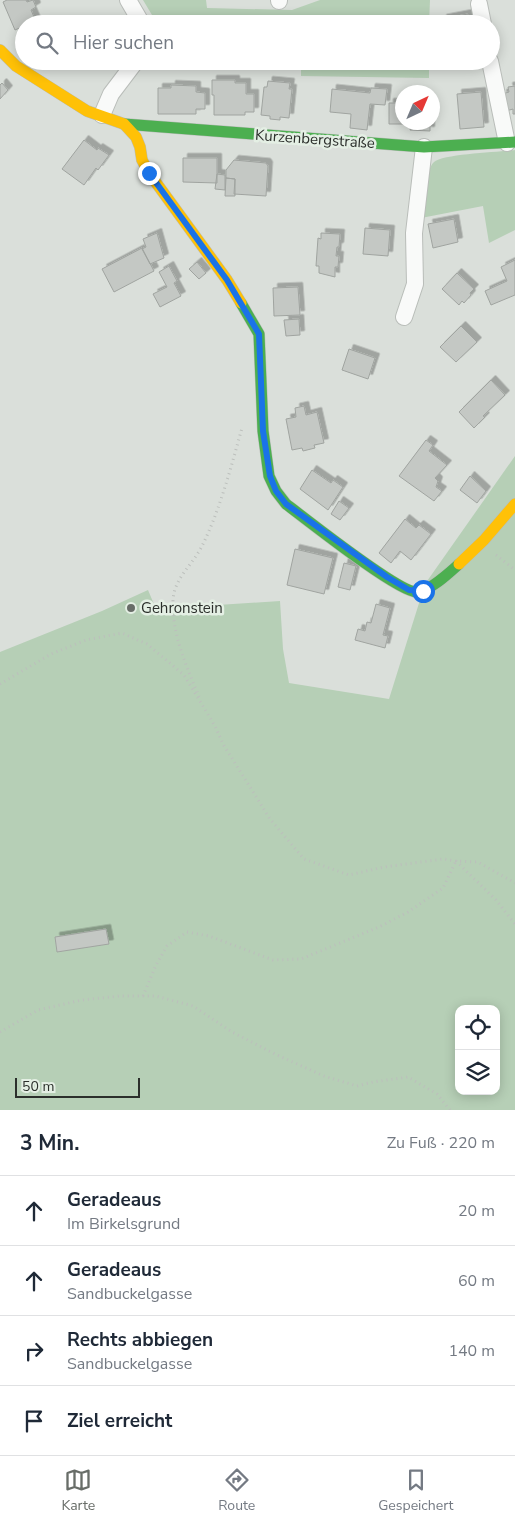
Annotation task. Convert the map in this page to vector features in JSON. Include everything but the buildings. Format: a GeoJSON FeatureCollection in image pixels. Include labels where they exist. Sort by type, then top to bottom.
{"type":"FeatureCollection","features":[{"type":"Feature","properties":{"kind":"street"},"geometry":{"type":"LineString","coordinates":[[128,0],[137,15]]}},
{"type":"Feature","properties":{"kind":"street"},"geometry":{"type":"LineString","coordinates":[[479,4],[481,15]]}},
{"type":"Feature","properties":{"kind":"street"},"geometry":{"type":"LineString","coordinates":[[0,50],[15,65]]}},
{"type":"Feature","properties":{"kind":"street"},"geometry":{"type":"LineString","coordinates":[[22,70],[87,111],[124,124],[136,137],[142,160],[149,173],[227,280],[259,334],[263,431],[270,476],[276,491],[286,504],[387,577],[409,590],[423,591],[441,579],[494,530],[515,504]]}},
{"type":"Feature","properties":{"kind":"street"},"geometry":{"type":"LineString","coordinates":[[102,115],[111,94],[129,70]]}},
{"type":"Feature","properties":{"kind":"street","name":"Kurzenbergstraße"},"geometry":{"type":"LineString","coordinates":[[124,124],[424,147],[511,142],[492,70]]}},
{"type":"Feature","properties":{"kind":"street"},"geometry":{"type":"LineString","coordinates":[[404,317],[415,284],[414,233],[424,147]]}},
{"type":"Feature","properties":{"kind":"path"},"geometry":{"type":"LineString","coordinates":[[203,707],[179,643],[173,602],[177,584],[202,547],[208,532],[233,462],[244,422]]}},
{"type":"Feature","properties":{"kind":"path"},"geometry":{"type":"LineString","coordinates":[[0,684],[51,654],[86,640],[122,633],[147,644],[184,675],[215,726],[223,744],[270,819],[304,859],[349,875],[384,867],[443,859],[478,862],[515,883]]}},
{"type":"Feature","properties":{"kind":"path"},"geometry":{"type":"LineString","coordinates":[[456,861],[496,900],[515,924]]}},
{"type":"Feature","properties":{"kind":"path"},"geometry":{"type":"LineString","coordinates":[[143,996],[167,946],[187,932],[209,936],[273,960],[301,959],[379,927],[408,912],[443,888],[456,861]]}},
{"type":"Feature","properties":{"kind":"path"},"geometry":{"type":"LineString","coordinates":[[0,1032],[38,1010],[82,1000],[120,996],[156,996],[192,1006],[232,1032],[324,1076],[357,1086],[408,1078],[437,1094],[450,1110]]}},
{"type":"Feature","properties":{"kind":"green space"},"geometry":{"type":"Polygon","coordinates":[[[143,0],[206,0],[207,8],[292,10],[320,0],[430,0],[429,15],[152,15],[143,0]]]}},
{"type":"Feature","properties":{"kind":"green space"},"geometry":{"type":"Polygon","coordinates":[[[301,70],[429,70],[429,78],[301,76],[301,70]]]}},
{"type":"Feature","properties":{"kind":"green space"},"geometry":{"type":"Polygon","coordinates":[[[515,150],[515,230],[489,243],[483,206],[421,218],[426,180],[434,162],[439,159],[460,155],[515,150]]]}},
{"type":"Feature","properties":{"kind":"green space"},"geometry":{"type":"Polygon","coordinates":[[[515,456],[515,1110],[0,1110],[0,652],[102,611],[148,590],[156,609],[280,601],[283,649],[289,683],[389,699],[425,584],[515,456]]]}},
{"type":"Feature","properties":{"kind":"traffic: fast"},"geometry":{"type":"LineString","coordinates":[[124,124],[424,147],[515,142]]}},
{"type":"Feature","properties":{"kind":"traffic: fast"},"geometry":{"type":"LineString","coordinates":[[241,303],[259,334],[263,431],[269,476],[276,491],[286,504],[373,569],[407,589],[417,592],[422,591],[439,581],[459,564]]}},
{"type":"Feature","properties":{"kind":"traffic: slow"},"geometry":{"type":"LineString","coordinates":[[0,50],[15,65]]}},
{"type":"Feature","properties":{"kind":"traffic: slow"},"geometry":{"type":"LineString","coordinates":[[22,70],[87,111],[124,124],[136,137],[142,160],[149,173],[227,280],[241,303]]}},
{"type":"Feature","properties":{"kind":"traffic: slow"},"geometry":{"type":"LineString","coordinates":[[459,564],[484,540],[515,504]]}},
{"type":"Feature","properties":{"kind":"place","name":"Gehronstein"},"geometry":{"type":"Point","coordinates":[131,608]}},
{"type":"Feature","properties":{"kind":"route"},"geometry":{"type":"LineString","coordinates":[[149,173],[227,280],[259,334],[263,431],[270,476],[276,491],[286,504],[387,577],[414,592],[423,591]]}}]}
